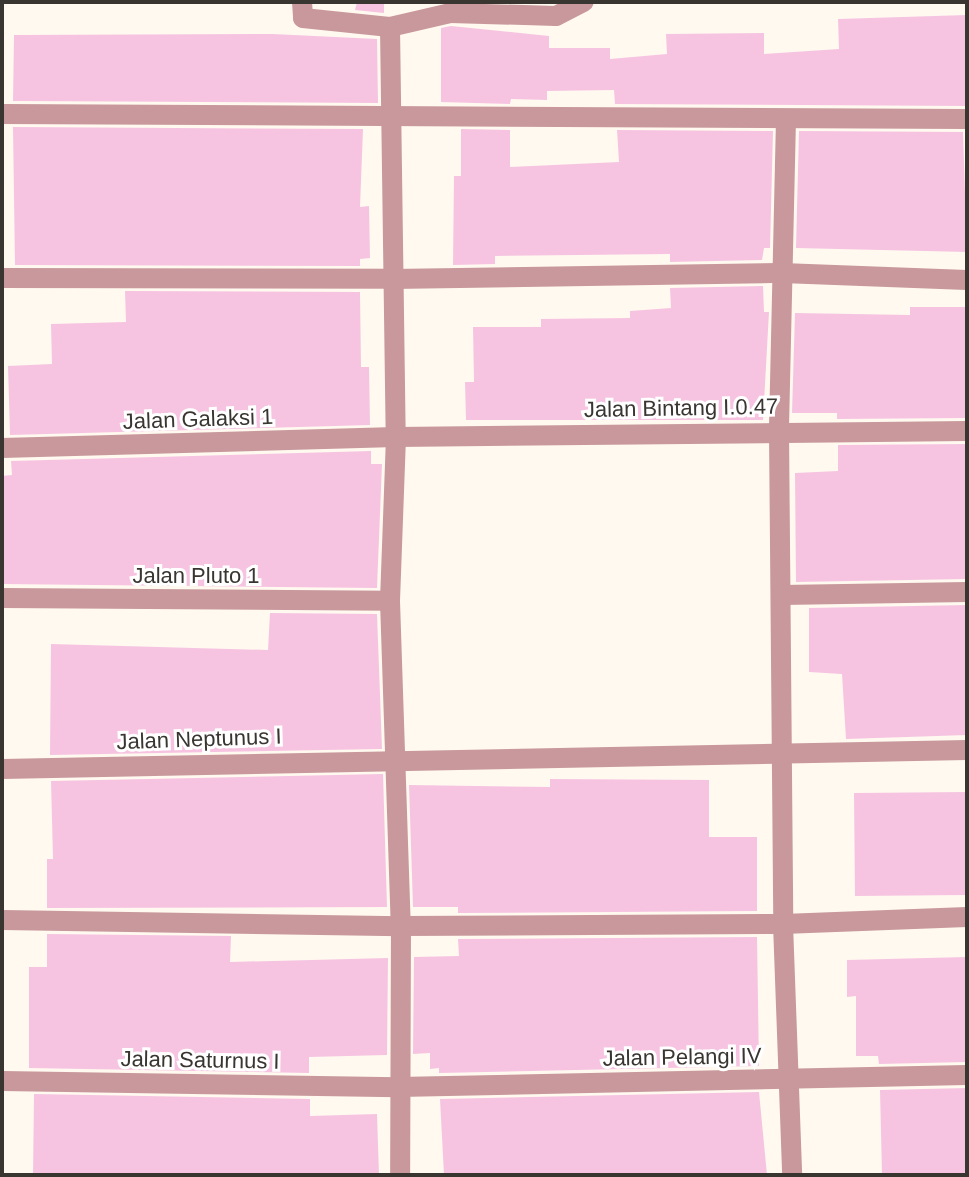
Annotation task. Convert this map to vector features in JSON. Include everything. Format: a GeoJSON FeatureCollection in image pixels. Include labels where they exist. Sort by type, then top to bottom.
{"type":"FeatureCollection","features":[{"type":"Feature","properties":{"kind":"street"},"geometry":{"type":"LineString","coordinates":[[302,2],[299,11],[303,18],[390,27],[452,8],[556,16],[584,2]]}},
{"type":"Feature","properties":{"kind":"street"},"geometry":{"type":"LineString","coordinates":[[390,27],[396,437],[390,601],[401,926],[400,1175]]}},
{"type":"Feature","properties":{"kind":"street"},"geometry":{"type":"LineString","coordinates":[[2,114],[392,121],[967,119]]}},
{"type":"Feature","properties":{"kind":"street"},"geometry":{"type":"LineString","coordinates":[[786,119],[779,430],[784,751],[783,924],[792,1175]]}},
{"type":"Feature","properties":{"kind":"street"},"geometry":{"type":"LineString","coordinates":[[2,278],[392,279],[782,273],[967,280]]}},
{"type":"Feature","properties":{"kind":"street","name":"Jalan Bintang I.0.47"},"geometry":{"type":"LineString","coordinates":[[396,437],[779,430],[967,431]]}},
{"type":"Feature","properties":{"kind":"street","name":"Jalan Galaksi 1"},"geometry":{"type":"LineString","coordinates":[[2,448],[396,437]]}},
{"type":"Feature","properties":{"kind":"street"},"geometry":{"type":"LineString","coordinates":[[782,595],[967,592]]}},
{"type":"Feature","properties":{"kind":"street","name":"Jalan Pluto 1"},"geometry":{"type":"LineString","coordinates":[[2,598],[390,601]]}},
{"type":"Feature","properties":{"kind":"street","name":"Jalan Neptunus I"},"geometry":{"type":"LineString","coordinates":[[2,769],[784,751],[967,750]]}},
{"type":"Feature","properties":{"kind":"street"},"geometry":{"type":"LineString","coordinates":[[2,920],[401,926],[783,924],[967,917]]}},
{"type":"Feature","properties":{"kind":"street","name":"Jalan Pelangi IV"},"geometry":{"type":"LineString","coordinates":[[398,1087],[967,1075]]}},
{"type":"Feature","properties":{"kind":"street","name":"Jalan Saturnus I"},"geometry":{"type":"LineString","coordinates":[[2,1081],[398,1087]]}},
{"type":"Feature","properties":{"kind":"building"},"geometry":{"type":"Polygon","coordinates":[[[357,2],[384,2],[384,13],[355,10],[357,2]]]}},
{"type":"Feature","properties":{"kind":"building"},"geometry":{"type":"Polygon","coordinates":[[[967,15],[967,106],[615,104],[614,90],[547,91],[547,100],[511,99],[510,104],[441,102],[441,28],[451,26],[549,36],[549,48],[610,48],[610,59],[667,54],[666,34],[764,33],[764,54],[839,49],[838,19],[967,15]]]}},
{"type":"Feature","properties":{"kind":"building"},"geometry":{"type":"Polygon","coordinates":[[[273,34],[377,39],[378,103],[13,101],[14,35],[273,34]]]}},
{"type":"Feature","properties":{"kind":"building"},"geometry":{"type":"Polygon","coordinates":[[[13,127],[363,129],[360,207],[369,206],[370,258],[360,259],[360,266],[15,265],[13,127]]]}},
{"type":"Feature","properties":{"kind":"building"},"geometry":{"type":"Polygon","coordinates":[[[461,129],[510,130],[510,167],[619,162],[617,130],[773,131],[770,248],[764,248],[762,260],[670,262],[670,254],[495,256],[495,264],[453,265],[454,176],[461,176],[461,129]]]}},
{"type":"Feature","properties":{"kind":"building"},"geometry":{"type":"Polygon","coordinates":[[[799,131],[963,132],[967,252],[796,248],[799,131]]]}},
{"type":"Feature","properties":{"kind":"building"},"geometry":{"type":"Polygon","coordinates":[[[763,286],[764,312],[769,312],[763,420],[466,420],[465,382],[474,382],[473,327],[541,327],[541,319],[630,318],[630,311],[671,308],[670,288],[763,286]]]}},
{"type":"Feature","properties":{"kind":"building"},"geometry":{"type":"Polygon","coordinates":[[[125,291],[360,292],[361,367],[369,367],[370,425],[10,435],[8,366],[52,364],[51,324],[126,322],[125,291]]]}},
{"type":"Feature","properties":{"kind":"building"},"geometry":{"type":"Polygon","coordinates":[[[910,307],[967,307],[967,418],[837,419],[837,413],[792,413],[795,313],[910,315],[910,307]]]}},
{"type":"Feature","properties":{"kind":"building"},"geometry":{"type":"Polygon","coordinates":[[[967,444],[967,579],[796,582],[795,473],[838,471],[838,445],[967,444]]]}},
{"type":"Feature","properties":{"kind":"building"},"geometry":{"type":"Polygon","coordinates":[[[371,451],[371,464],[382,464],[377,588],[2,584],[2,476],[12,475],[11,461],[371,451]]]}},
{"type":"Feature","properties":{"kind":"building"},"geometry":{"type":"Polygon","coordinates":[[[967,605],[967,735],[846,739],[842,674],[809,672],[809,608],[967,605]]]}},
{"type":"Feature","properties":{"kind":"building"},"geometry":{"type":"Polygon","coordinates":[[[270,613],[377,614],[382,749],[50,755],[51,644],[268,650],[270,613]]]}},
{"type":"Feature","properties":{"kind":"building"},"geometry":{"type":"Polygon","coordinates":[[[383,774],[387,907],[47,908],[47,859],[53,859],[51,781],[383,774]]]}},
{"type":"Feature","properties":{"kind":"building"},"geometry":{"type":"Polygon","coordinates":[[[550,779],[709,780],[709,837],[757,837],[757,911],[458,913],[458,907],[413,907],[409,785],[550,787],[550,779]]]}},
{"type":"Feature","properties":{"kind":"building"},"geometry":{"type":"Polygon","coordinates":[[[967,792],[967,895],[855,896],[854,793],[967,792]]]}},
{"type":"Feature","properties":{"kind":"building"},"geometry":{"type":"Polygon","coordinates":[[[47,934],[231,936],[230,962],[388,958],[387,1055],[309,1057],[309,1073],[29,1068],[29,967],[47,967],[47,934]]]}},
{"type":"Feature","properties":{"kind":"building"},"geometry":{"type":"Polygon","coordinates":[[[757,937],[759,1066],[439,1073],[439,1068],[430,1069],[430,1053],[413,1054],[414,957],[459,956],[458,939],[757,937]]]}},
{"type":"Feature","properties":{"kind":"building"},"geometry":{"type":"Polygon","coordinates":[[[967,957],[967,1062],[879,1064],[878,1056],[856,1056],[856,996],[847,997],[847,960],[967,957]]]}},
{"type":"Feature","properties":{"kind":"building"},"geometry":{"type":"Polygon","coordinates":[[[967,1088],[967,1175],[882,1175],[880,1090],[967,1088]]]}},
{"type":"Feature","properties":{"kind":"building"},"geometry":{"type":"Polygon","coordinates":[[[759,1092],[767,1175],[444,1175],[440,1099],[759,1092]]]}},
{"type":"Feature","properties":{"kind":"building"},"geometry":{"type":"Polygon","coordinates":[[[34,1094],[310,1099],[310,1116],[377,1114],[379,1175],[33,1175],[34,1094]]]}}]}
